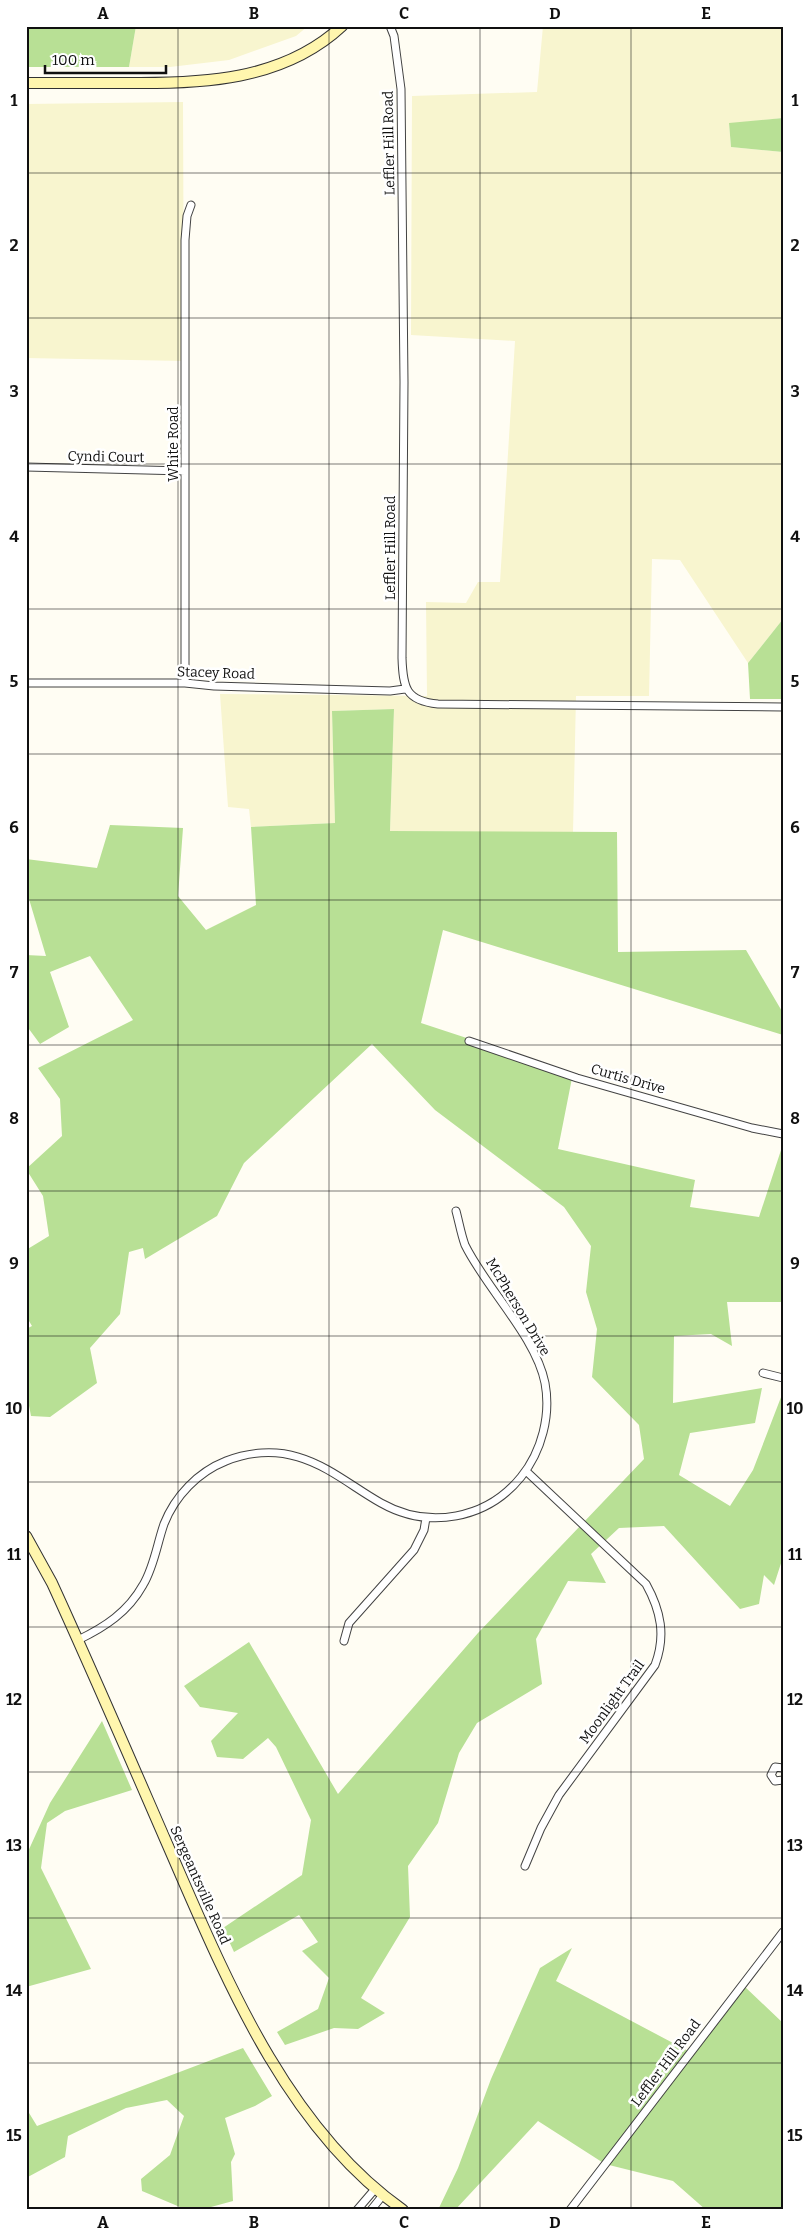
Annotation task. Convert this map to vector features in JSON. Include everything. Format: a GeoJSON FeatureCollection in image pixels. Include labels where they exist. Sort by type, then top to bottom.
{"type":"FeatureCollection","features":[{"type":"Feature","properties":{"kind":"main road"},"geometry":{"type":"LineString","coordinates":[[26,83],[185,84],[229,78],[251,74],[286,61],[322,42],[342,26]]}},
{"type":"Feature","properties":{"kind":"main road","name":"Sergeantsville Road"},"geometry":{"type":"LineString","coordinates":[[27,1538],[44,1567],[78,1640],[206,1934],[241,2006],[268,2053],[312,2122],[342,2157],[379,2192],[404,2210]]}},
{"type":"Feature","properties":{"kind":"street","name":"Leffler Hill Road"},"geometry":{"type":"LineString","coordinates":[[390,26],[394,36],[401,88],[404,363],[402,658],[405,688]]}},
{"type":"Feature","properties":{"kind":"street","name":"White Road"},"geometry":{"type":"LineString","coordinates":[[185,684],[185,228],[191,205]]}},
{"type":"Feature","properties":{"kind":"street","name":"Cyndi Court"},"geometry":{"type":"LineString","coordinates":[[26,467],[185,471]]}},
{"type":"Feature","properties":{"kind":"street","name":"Stacey Road"},"geometry":{"type":"LineString","coordinates":[[26,683],[185,684],[380,690],[405,688]]}},
{"type":"Feature","properties":{"kind":"street"},"geometry":{"type":"LineString","coordinates":[[405,688],[416,699],[438,704],[783,707]]}},
{"type":"Feature","properties":{"kind":"street","name":"Curtis Drive"},"geometry":{"type":"LineString","coordinates":[[469,1041],[577,1078],[758,1129],[783,1134]]}},
{"type":"Feature","properties":{"kind":"street","name":"McPherson Drive"},"geometry":{"type":"LineString","coordinates":[[78,1640],[104,1626],[127,1608],[146,1578],[164,1524],[176,1502],[200,1476],[213,1467],[227,1461],[252,1454],[266,1453],[300,1457],[322,1466],[382,1504],[398,1511],[426,1518],[464,1515],[486,1507],[506,1494],[526,1470],[543,1434],[547,1408],[545,1382],[537,1357],[466,1245],[456,1211]]}},
{"type":"Feature","properties":{"kind":"street"},"geometry":{"type":"LineString","coordinates":[[763,1373],[783,1378]]}},
{"type":"Feature","properties":{"kind":"street","name":"Moonlight Trail"},"geometry":{"type":"LineString","coordinates":[[525,1866],[538,1834],[559,1795],[655,1665],[662,1633],[659,1612],[646,1584],[526,1470]]}},
{"type":"Feature","properties":{"kind":"street"},"geometry":{"type":"LineString","coordinates":[[344,1641],[348,1623],[414,1550],[424,1530],[426,1518]]}},
{"type":"Feature","properties":{"kind":"street"},"geometry":{"type":"LineString","coordinates":[[783,1768],[775,1767],[771,1772],[772,1778],[775,1781],[783,1780]]}},
{"type":"Feature","properties":{"kind":"street","name":"Leffler Hill Road"},"geometry":{"type":"LineString","coordinates":[[570,2210],[783,1932]]}},
{"type":"Feature","properties":{"kind":"street"},"geometry":{"type":"LineString","coordinates":[[357,2210],[379,2192]]}},
{"type":"Feature","properties":{"kind":"street"},"geometry":{"type":"LineString","coordinates":[[371,2210],[379,2192]]}},
{"type":"Feature","properties":{"kind":"shaded area"},"geometry":{"type":"Polygon","coordinates":[[[136,26],[308,26],[296,36],[229,60],[170,67],[129,67],[136,26]]]}},
{"type":"Feature","properties":{"kind":"shaded area"},"geometry":{"type":"Polygon","coordinates":[[[543,26],[783,26],[783,118],[729,124],[731,147],[783,152],[783,619],[748,663],[680,560],[652,559],[649,696],[576,696],[573,833],[390,831],[394,709],[332,711],[335,823],[251,827],[249,809],[228,807],[220,694],[427,696],[426,602],[466,603],[478,582],[500,582],[515,341],[411,335],[412,96],[537,92],[543,26]]]}},
{"type":"Feature","properties":{"kind":"shaded area"},"geometry":{"type":"Polygon","coordinates":[[[183,102],[184,361],[26,358],[26,104],[183,102]]]}},
{"type":"Feature","properties":{"kind":"green space"},"geometry":{"type":"Polygon","coordinates":[[[26,26],[136,26],[129,67],[26,67],[26,26]]]}},
{"type":"Feature","properties":{"kind":"green space"},"geometry":{"type":"Polygon","coordinates":[[[783,118],[783,152],[731,147],[729,123],[783,118]]]}},
{"type":"Feature","properties":{"kind":"green space"},"geometry":{"type":"Polygon","coordinates":[[[783,619],[783,699],[750,699],[748,663],[783,619]]]}},
{"type":"Feature","properties":{"kind":"green space"},"geometry":{"type":"Polygon","coordinates":[[[394,709],[390,831],[617,832],[618,952],[746,950],[783,1013],[783,1035],[443,930],[421,1023],[573,1073],[558,1149],[695,1180],[690,1207],[759,1217],[783,1144],[783,1302],[727,1302],[732,1346],[711,1334],[674,1336],[673,1403],[762,1388],[755,1423],[690,1433],[679,1475],[730,1506],[753,1470],[783,1392],[783,1557],[774,1585],[764,1575],[759,1604],[740,1609],[664,1526],[619,1528],[591,1554],[606,1583],[568,1581],[536,1639],[542,1684],[477,1723],[459,1753],[438,1823],[408,1866],[410,1917],[361,1998],[385,2013],[358,2029],[334,2028],[285,2045],[277,2032],[318,2009],[329,1978],[302,1951],[318,1942],[299,1915],[234,1952],[223,1928],[302,1875],[311,1820],[276,1747],[268,1738],[243,1759],[217,1757],[211,1741],[238,1713],[200,1707],[184,1686],[249,1642],[338,1794],[478,1633],[644,1459],[639,1425],[592,1377],[597,1329],[586,1292],[591,1246],[564,1207],[435,1110],[372,1044],[244,1163],[217,1216],[145,1259],[143,1248],[129,1252],[120,1314],[90,1348],[97,1383],[50,1417],[31,1416],[26,1390],[26,1329],[32,1326],[26,1316],[26,1250],[49,1236],[43,1196],[26,1169],[62,1136],[60,1099],[38,1068],[133,1020],[90,956],[50,972],[69,1027],[40,1044],[26,1025],[26,955],[46,956],[26,889],[26,859],[97,868],[110,825],[183,828],[178,896],[206,930],[256,905],[251,827],[335,823],[332,711],[394,709]]]}},
{"type":"Feature","properties":{"kind":"green space"},"geometry":{"type":"Polygon","coordinates":[[[102,1721],[132,1790],[65,1811],[47,1823],[41,1868],[91,1969],[26,1987],[26,1856],[50,1803],[102,1721]]]}},
{"type":"Feature","properties":{"kind":"green space"},"geometry":{"type":"Polygon","coordinates":[[[572,1948],[556,1981],[690,2052],[743,1985],[783,2023],[783,2210],[706,2210],[673,2181],[605,2164],[538,2121],[455,2210],[438,2210],[458,2168],[491,2079],[540,1968],[572,1948]]]}},
{"type":"Feature","properties":{"kind":"green space"},"geometry":{"type":"Polygon","coordinates":[[[243,2048],[272,2096],[255,2106],[225,2118],[235,2154],[231,2162],[233,2201],[200,2210],[187,2210],[142,2191],[141,2179],[170,2155],[184,2116],[167,2100],[126,2108],[68,2136],[65,2157],[26,2178],[26,2108],[37,2126],[243,2048]]]}}]}
